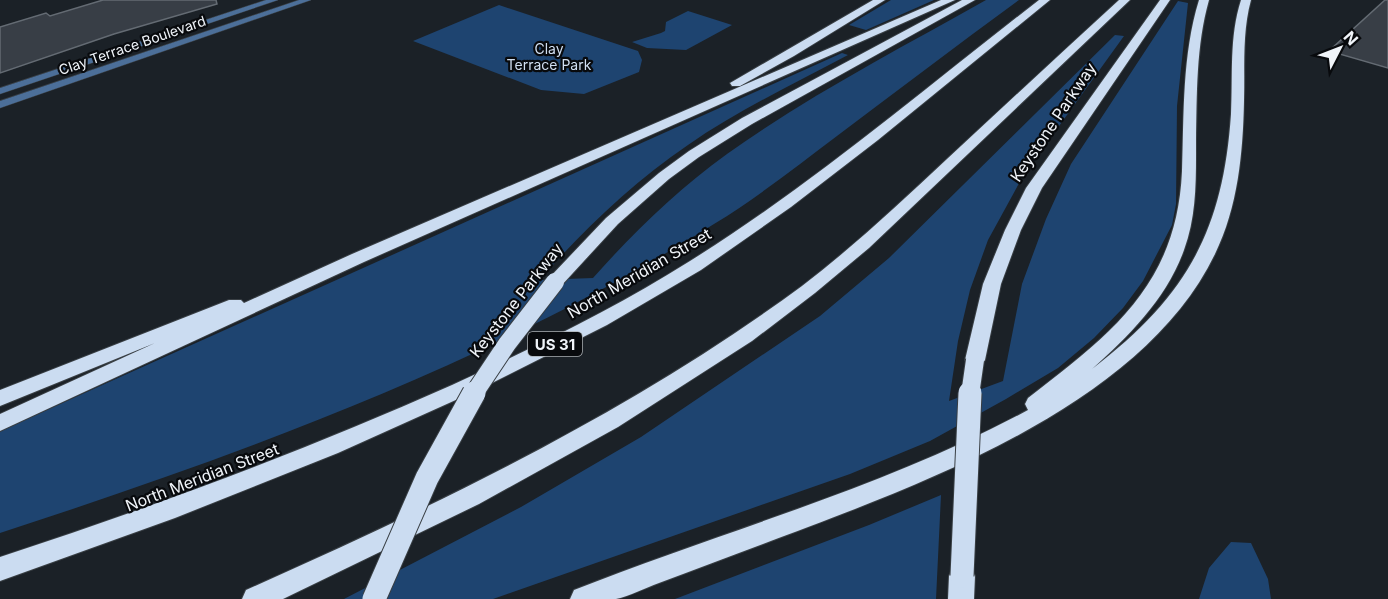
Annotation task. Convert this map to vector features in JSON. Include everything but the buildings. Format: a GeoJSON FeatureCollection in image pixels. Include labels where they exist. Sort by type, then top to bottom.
{"type":"FeatureCollection","features":[{"type":"Feature","properties":{"kind":"highway"},"geometry":{"type":"LineString","coordinates":[[608,147],[760,70],[880,0]]}},
{"type":"Feature","properties":{"kind":"highway"},"geometry":{"type":"LineString","coordinates":[[0,423],[358,258],[608,147],[682,118],[950,0]]}},
{"type":"Feature","properties":{"kind":"highway","name":"Keystone Parkway"},"geometry":{"type":"LineString","coordinates":[[374,599],[404,527],[437,458],[465,408],[506,345],[555,282],[612,221],[664,176],[747,121],[970,0]]}},
{"type":"Feature","properties":{"kind":"highway","name":"North Meridian Street"},"geometry":{"type":"LineString","coordinates":[[0,569],[135,524],[269,472],[398,418],[580,331],[693,267],[752,228],[803,191],[1045,0]]}},
{"type":"Feature","properties":{"kind":"highway"},"geometry":{"type":"LineString","coordinates":[[255,599],[352,554],[546,456],[623,412],[744,335],[809,289],[861,247],[1125,0]]}},
{"type":"Feature","properties":{"kind":"highway","name":"Keystone Parkway"},"geometry":{"type":"LineString","coordinates":[[962,588],[969,400],[975,360],[992,284],[1027,202],[1048,165],[1165,0]]}},
{"type":"Feature","properties":{"kind":"highway"},"geometry":{"type":"LineString","coordinates":[[996,435],[1107,346],[1138,314],[1172,258],[1182,232],[1186,210],[1195,38],[1204,0]]}},
{"type":"Feature","properties":{"kind":"highway"},"geometry":{"type":"LineString","coordinates":[[583,599],[909,478],[1036,416],[1114,362],[1139,341],[1174,303],[1200,264],[1219,228],[1227,195],[1238,104],[1237,58],[1240,24],[1246,0]]}},
{"type":"Feature","properties":{"kind":"highway"},"geometry":{"type":"LineString","coordinates":[[0,398],[170,328],[358,258]]}},
{"type":"Feature","properties":{"kind":"street","name":"Clay Terrace Boulevard"},"geometry":{"type":"LineString","coordinates":[[0,91],[274,0]]}},
{"type":"Feature","properties":{"kind":"street","name":"Clay Terrace Boulevard"},"geometry":{"type":"LineString","coordinates":[[0,105],[307,0]]}},
{"type":"Feature","properties":{"kind":"green space"},"geometry":{"type":"Polygon","coordinates":[[[891,0],[934,0],[866,30],[849,25],[891,0]]]}},
{"type":"Feature","properties":{"kind":"green space"},"geometry":{"type":"Polygon","coordinates":[[[986,0],[1019,0],[761,193],[630,274],[544,319],[367,400],[184,470],[0,533],[0,431],[842,53],[848,55],[726,120],[667,160],[609,208],[539,280],[593,278],[656,213],[727,154],[789,112],[986,0]]]}},
{"type":"Feature","properties":{"kind":"green space"},"geometry":{"type":"Polygon","coordinates":[[[1178,1],[1188,3],[1177,106],[1176,204],[1172,225],[1143,281],[1123,308],[1094,338],[1058,368],[930,441],[850,474],[493,599],[344,599],[521,507],[641,437],[820,316],[889,258],[1115,35],[1124,36],[1023,176],[988,240],[970,290],[958,341],[949,401],[1003,381],[1022,284],[1046,219],[1071,164],[1178,1]]]}},
{"type":"Feature","properties":{"kind":"green space","name":"Clay Terrace Park"},"geometry":{"type":"Polygon","coordinates":[[[499,5],[638,51],[642,60],[639,72],[584,94],[541,90],[413,41],[499,5]]]}},
{"type":"Feature","properties":{"kind":"green space"},"geometry":{"type":"Polygon","coordinates":[[[688,11],[732,25],[686,50],[647,48],[632,42],[665,31],[666,22],[688,11]]]}},
{"type":"Feature","properties":{"kind":"green space"},"geometry":{"type":"Polygon","coordinates":[[[941,495],[936,599],[675,599],[869,525],[941,495]]]}},
{"type":"Feature","properties":{"kind":"green space"},"geometry":{"type":"Polygon","coordinates":[[[1231,542],[1251,543],[1268,579],[1271,599],[1199,599],[1209,568],[1231,542]]]}}]}
